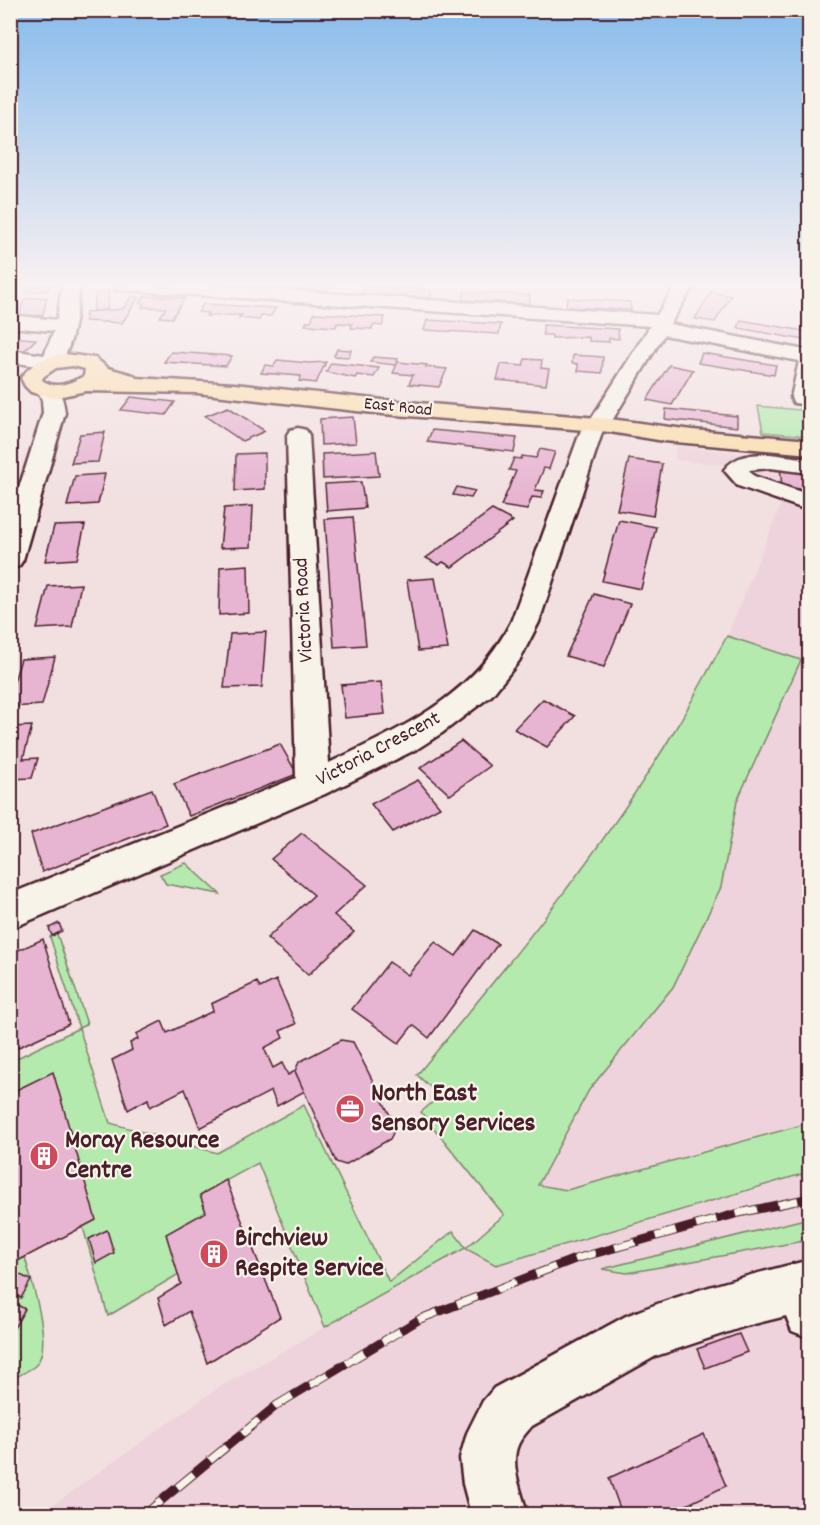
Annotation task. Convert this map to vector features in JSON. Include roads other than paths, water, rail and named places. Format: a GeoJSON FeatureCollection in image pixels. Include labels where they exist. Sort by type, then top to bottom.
{"type":"FeatureCollection","features":[{"type":"Feature","properties":{"kind":"highway","name":"East Road"},"geometry":{"type":"LineString","coordinates":[[46,379],[62,361],[86,376],[154,384],[810,447]]}},
{"type":"Feature","properties":{"kind":"highway"},"geometry":{"type":"LineString","coordinates":[[10,368],[46,379]]}},
{"type":"Feature","properties":{"kind":"highway"},"geometry":{"type":"LineString","coordinates":[[10,374],[46,379]]}},
{"type":"Feature","properties":{"kind":"street"},"geometry":{"type":"LineString","coordinates":[[10,356],[46,379],[64,400],[86,376],[74,356]]}},
{"type":"Feature","properties":{"kind":"street"},"geometry":{"type":"LineString","coordinates":[[10,560],[46,379],[56,356]]}},
{"type":"Feature","properties":{"kind":"street","name":"Victoria Crescent"},"geometry":{"type":"LineString","coordinates":[[10,912],[313,785],[406,740],[431,725],[481,687],[509,654],[525,622],[596,427],[641,356]]}},
{"type":"Feature","properties":{"kind":"street"},"geometry":{"type":"LineString","coordinates":[[810,358],[802,398],[810,399]]}},
{"type":"Feature","properties":{"kind":"street","name":"Victoria Road"},"geometry":{"type":"LineString","coordinates":[[298,435],[313,785]]}},
{"type":"Feature","properties":{"kind":"street"},"geometry":{"type":"LineString","coordinates":[[810,466],[752,462],[744,463],[737,468],[736,473],[742,479],[775,493],[810,504]]}},
{"type":"Feature","properties":{"kind":"street"},"geometry":{"type":"LineString","coordinates":[[499,1515],[487,1473],[489,1446],[498,1422],[513,1407],[644,1334],[746,1301],[806,1295]]}},
{"type":"Feature","properties":{"kind":"railway"},"geometry":{"type":"LineString","coordinates":[[145,1514],[277,1405],[420,1319],[575,1259],[739,1213],[810,1198]]}},
{"type":"Feature","properties":{"kind":"place","name":"North East Sensory Services"},"geometry":{"type":"Point","coordinates":[350,1109]}},
{"type":"Feature","properties":{"kind":"place","name":"Moray Resource Centre"},"geometry":{"type":"Point","coordinates":[44,1156]}},
{"type":"Feature","properties":{"kind":"place","name":"Birchview Respite Service"},"geometry":{"type":"Point","coordinates":[214,1254]}}]}
